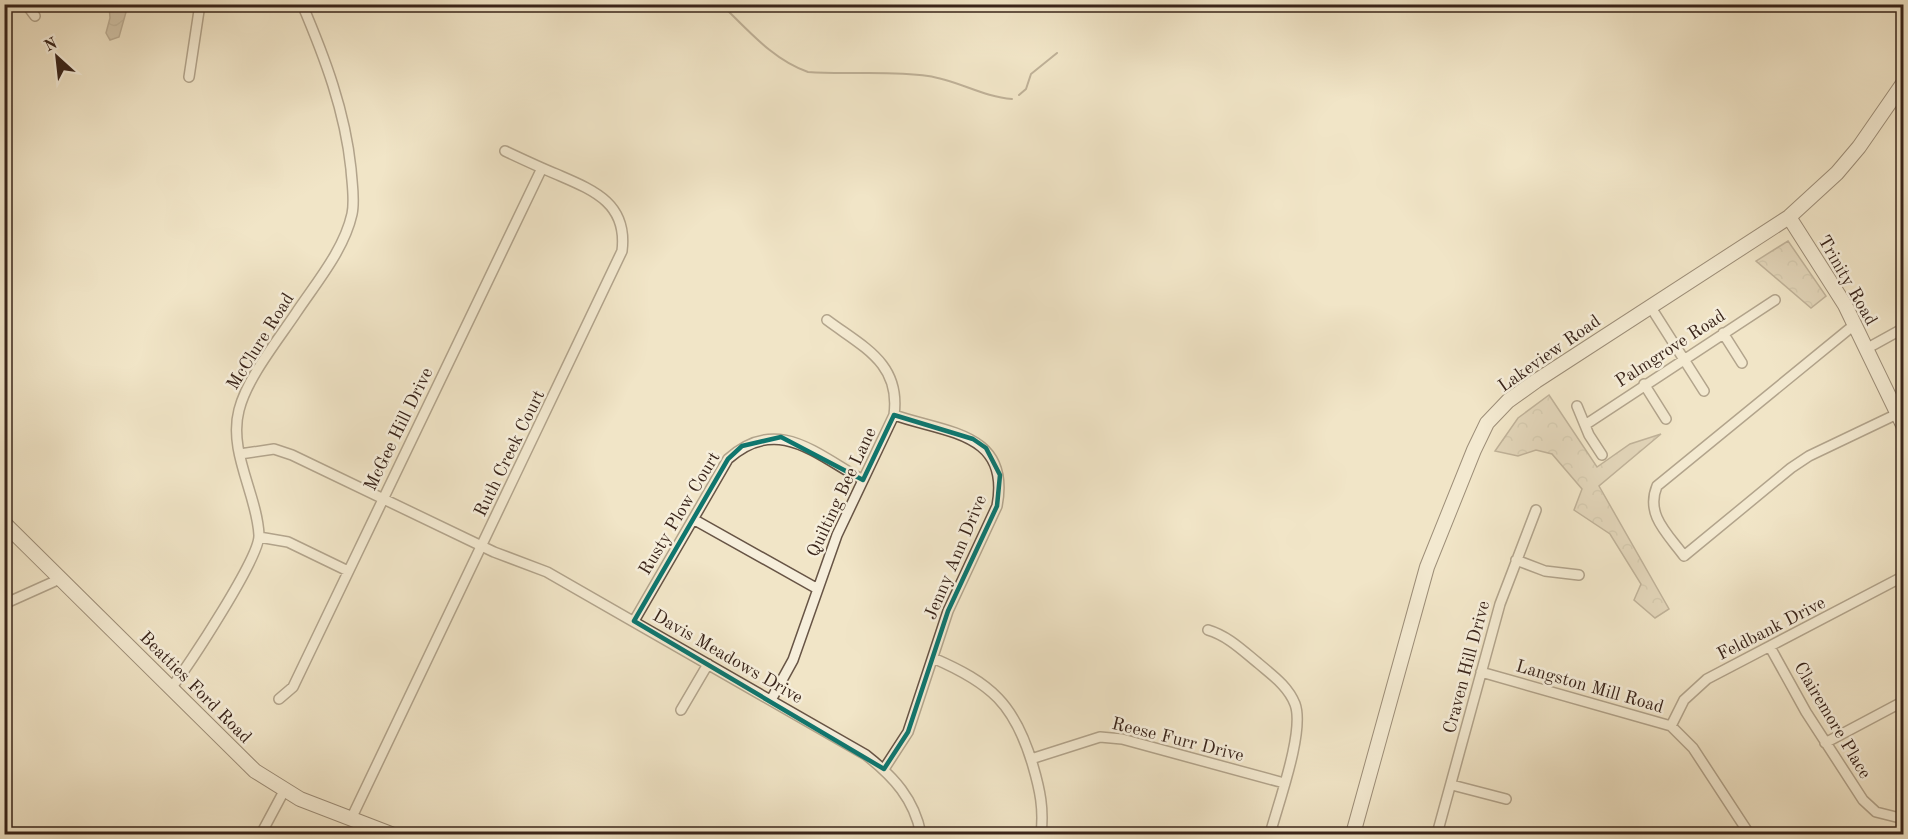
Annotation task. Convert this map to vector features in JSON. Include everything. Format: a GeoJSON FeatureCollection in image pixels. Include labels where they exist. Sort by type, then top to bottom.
{"type":"FeatureCollection","features":[{"type":"Feature","properties":{"kind":"main road","name":"Lakeview Road"},"geometry":{"type":"LineString","coordinates":[[1353,834],[1427,567],[1487,423],[1508,401],[1536,381],[1790,217],[1837,173],[1859,147],[1904,82]]}},
{"type":"Feature","properties":{"kind":"main road","name":"Trinity Road"},"geometry":{"type":"LineString","coordinates":[[1790,217],[1834,286],[1904,427]]}},
{"type":"Feature","properties":{"kind":"main road","name":"Beatties Ford Road"},"geometry":{"type":"LineString","coordinates":[[4,523],[255,771],[284,790],[391,834]]}},
{"type":"Feature","properties":{"kind":"street"},"geometry":{"type":"LineString","coordinates":[[26,4],[35,16]]}},
{"type":"Feature","properties":{"kind":"street"},"geometry":{"type":"LineString","coordinates":[[189,77],[200,4]]}},
{"type":"Feature","properties":{"kind":"street","name":"McClure Road"},"geometry":{"type":"LineString","coordinates":[[259,537],[240,454],[237,422],[240,404],[335,252],[352,213],[352,177],[344,119],[331,76],[302,4]]}},
{"type":"Feature","properties":{"kind":"street","name":"Ruth Creek Court"},"geometry":{"type":"LineString","coordinates":[[351,819],[622,252],[620,223],[605,200],[588,189],[505,151]]}},
{"type":"Feature","properties":{"kind":"street","name":"McGee Hill Drive"},"geometry":{"type":"LineString","coordinates":[[279,699],[293,687],[542,168]]}},
{"type":"Feature","properties":{"kind":"street","name":"Palmgrove Road"},"geometry":{"type":"LineString","coordinates":[[1585,425],[1683,358],[1774,300]]}},
{"type":"Feature","properties":{"kind":"street"},"geometry":{"type":"LineString","coordinates":[[1650,306],[1704,391]]}},
{"type":"Feature","properties":{"kind":"street","name":"Quilting Bee Lane"},"geometry":{"type":"LineString","coordinates":[[771,700],[793,660],[816,588],[837,535],[894,415],[896,397],[893,382],[885,366],[826,320]]}},
{"type":"Feature","properties":{"kind":"street"},"geometry":{"type":"LineString","coordinates":[[1854,325],[1658,486],[1652,499],[1656,518],[1684,556],[1791,468],[1809,456],[1897,414]]}},
{"type":"Feature","properties":{"kind":"street"},"geometry":{"type":"LineString","coordinates":[[1866,349],[1904,328]]}},
{"type":"Feature","properties":{"kind":"street"},"geometry":{"type":"LineString","coordinates":[[1722,333],[1742,363]]}},
{"type":"Feature","properties":{"kind":"street"},"geometry":{"type":"LineString","coordinates":[[1644,384],[1666,419]]}},
{"type":"Feature","properties":{"kind":"street"},"geometry":{"type":"LineString","coordinates":[[1577,406],[1602,455]]}},
{"type":"Feature","properties":{"kind":"street","name":"Jenny Ann Drive"},"geometry":{"type":"LineString","coordinates":[[884,769],[908,732],[948,611],[998,506],[1000,476],[986,448],[973,439],[894,415]]}},
{"type":"Feature","properties":{"kind":"street","name":"Rusty Plow Court"},"geometry":{"type":"LineString","coordinates":[[634,621],[728,459],[742,446],[762,438],[781,437],[798,443],[863,480]]}},
{"type":"Feature","properties":{"kind":"street","name":"Davis Meadows Drive"},"geometry":{"type":"LineString","coordinates":[[240,454],[262,450],[282,451],[483,546],[540,569],[634,621],[866,755],[896,780],[915,811],[921,834]]}},
{"type":"Feature","properties":{"kind":"street","name":"Craven Hill Drive"},"geometry":{"type":"LineString","coordinates":[[1437,834],[1500,604],[1536,510]]}},
{"type":"Feature","properties":{"kind":"street"},"geometry":{"type":"LineString","coordinates":[[693,519],[816,588]]}},
{"type":"Feature","properties":{"kind":"street"},"geometry":{"type":"LineString","coordinates":[[171,688],[237,584],[256,550],[259,537],[288,542],[348,571]]}},
{"type":"Feature","properties":{"kind":"street"},"geometry":{"type":"LineString","coordinates":[[1516,560],[1545,571],[1579,575]]}},
{"type":"Feature","properties":{"kind":"street","name":"Feldbank Drive"},"geometry":{"type":"LineString","coordinates":[[1671,726],[1684,700],[1707,679],[1904,576]]}},
{"type":"Feature","properties":{"kind":"street"},"geometry":{"type":"LineString","coordinates":[[4,604],[62,578]]}},
{"type":"Feature","properties":{"kind":"street"},"geometry":{"type":"LineString","coordinates":[[1208,630],[1234,643],[1281,683],[1295,703],[1298,724],[1296,739],[1270,833],[1283,834]]}},
{"type":"Feature","properties":{"kind":"street","name":"Clairemore Place"},"geometry":{"type":"LineString","coordinates":[[1770,647],[1825,743],[1867,806],[1886,817],[1904,819]]}},
{"type":"Feature","properties":{"kind":"street"},"geometry":{"type":"LineString","coordinates":[[933,658],[989,688],[1007,706],[1021,728],[1043,801],[1041,834]]}},
{"type":"Feature","properties":{"kind":"street"},"geometry":{"type":"LineString","coordinates":[[681,710],[708,664]]}},
{"type":"Feature","properties":{"kind":"street","name":"Langston Mill Road"},"geometry":{"type":"LineString","coordinates":[[1481,672],[1671,726],[1693,748],[1746,829]]}},
{"type":"Feature","properties":{"kind":"street"},"geometry":{"type":"LineString","coordinates":[[1825,743],[1904,701]]}},
{"type":"Feature","properties":{"kind":"street","name":"Reese Furr Drive"},"geometry":{"type":"LineString","coordinates":[[1031,759],[1100,737],[1122,739],[1284,783]]}},
{"type":"Feature","properties":{"kind":"street"},"geometry":{"type":"LineString","coordinates":[[1452,785],[1506,799]]}},
{"type":"Feature","properties":{"kind":"street"},"geometry":{"type":"LineString","coordinates":[[261,834],[284,790]]}},
{"type":"Feature","properties":{"kind":"highlighted area"},"geometry":{"type":"Polygon","coordinates":[[[894,415],[973,439],[986,448],[1000,475],[997,506],[948,611],[908,732],[884,769],[634,621],[728,459],[742,446],[781,437],[863,480],[894,415]]]}},
{"type":"Feature","properties":{"kind":"green space"},"geometry":{"type":"Polygon","coordinates":[[[1788,241],[1826,296],[1811,308],[1756,261],[1788,241]]]}},
{"type":"Feature","properties":{"kind":"green space"},"geometry":{"type":"Polygon","coordinates":[[[1549,395],[1597,467],[1630,444],[1661,434],[1599,486],[1669,609],[1655,618],[1634,600],[1641,584],[1610,534],[1574,510],[1582,489],[1552,454],[1536,450],[1518,456],[1495,451],[1518,418],[1549,395]]]}},
{"type":"Feature","properties":{"kind":"water"},"geometry":{"type":"Polygon","coordinates":[[[109,5],[128,5],[119,37],[110,40],[106,33],[110,18],[109,5]]]}},
{"type":"Feature","properties":{"kind":"waterway"},"geometry":{"type":"LineString","coordinates":[[721,4],[772,52],[795,67],[808,72],[898,73],[928,76],[1001,98],[1012,99]]}},
{"type":"Feature","properties":{"kind":"waterway"},"geometry":{"type":"LineString","coordinates":[[1019,95],[1026,89],[1031,74],[1057,53]]}}]}
